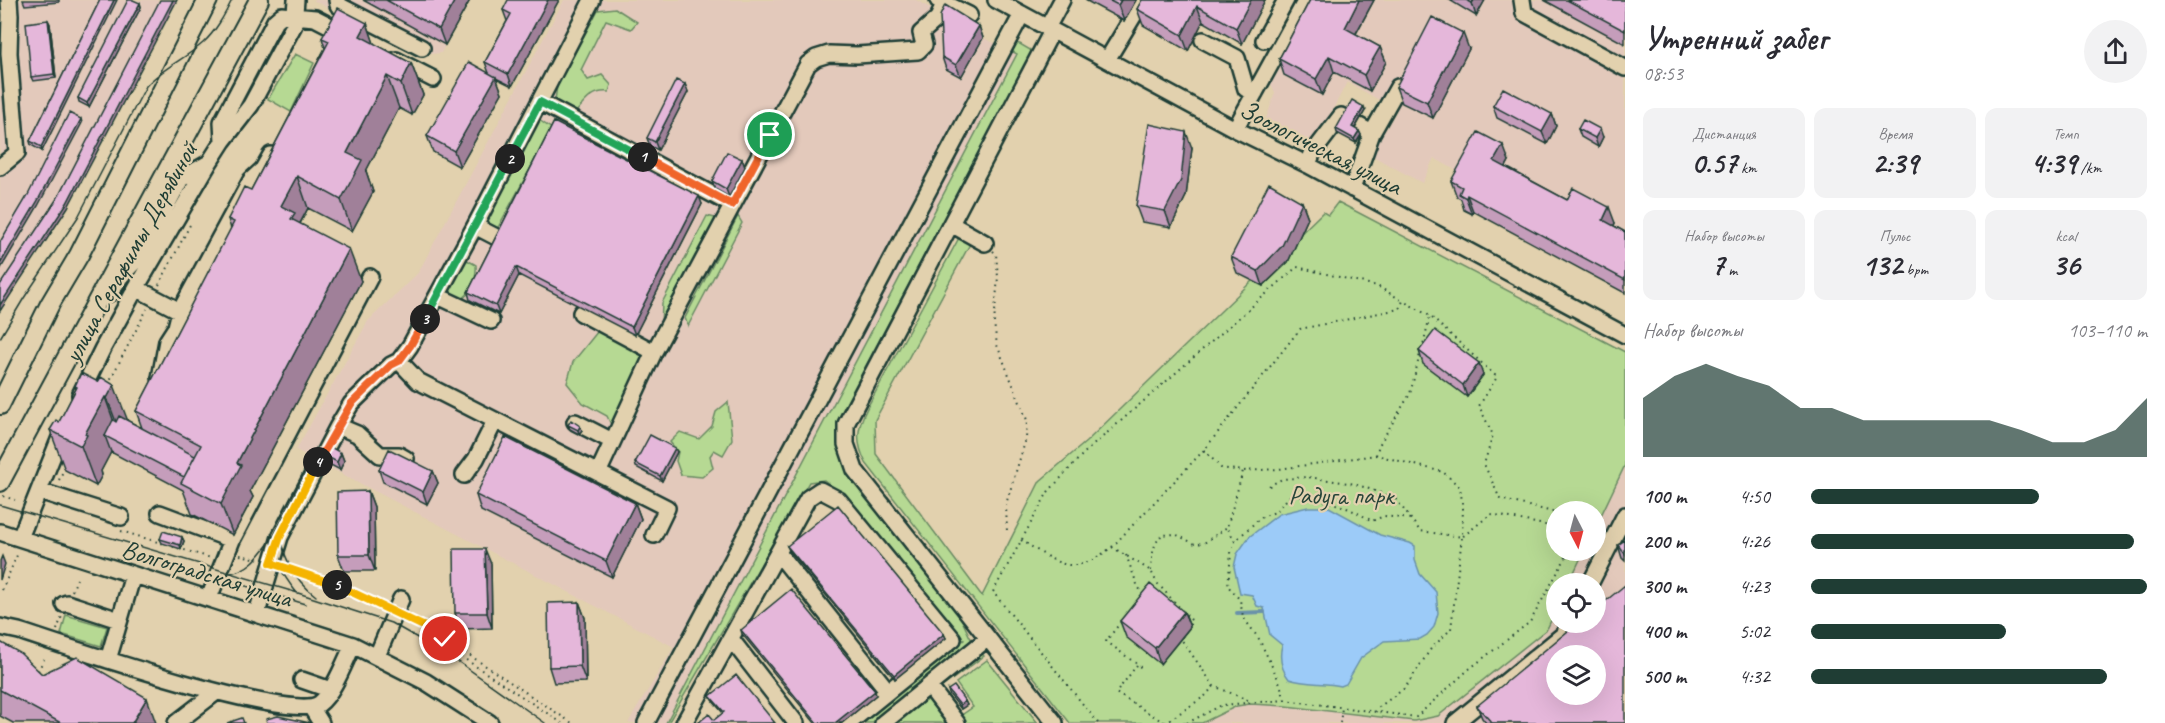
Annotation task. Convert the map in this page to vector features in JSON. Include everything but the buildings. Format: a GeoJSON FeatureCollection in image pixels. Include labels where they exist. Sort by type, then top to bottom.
{"type":"FeatureCollection","features":[{"type":"Feature","properties":{"kind":"main road","name":"улица Серафимы Дерябиной"},"geometry":{"type":"LineString","coordinates":[[0,405],[208,0]]}},
{"type":"Feature","properties":{"kind":"main road","name":"улица Серафимы Дерябиной"},"geometry":{"type":"LineString","coordinates":[[0,482],[259,0]]}},
{"type":"Feature","properties":{"kind":"main road"},"geometry":{"type":"LineString","coordinates":[[0,377],[32,322],[79,255]]}},
{"type":"Feature","properties":{"kind":"street"},"geometry":{"type":"LineString","coordinates":[[0,167],[17,153],[7,112],[9,0]]}},
{"type":"Feature","properties":{"kind":"street","name":"улица Серафимы Дерябиной"},"geometry":{"type":"LineString","coordinates":[[20,538],[45,493],[67,422],[103,348],[209,163],[251,105],[294,25],[296,0]]}},
{"type":"Feature","properties":{"kind":"street"},"geometry":{"type":"LineString","coordinates":[[337,0],[338,5],[422,48]]}},
{"type":"Feature","properties":{"kind":"street"},"geometry":{"type":"LineString","coordinates":[[257,613],[280,537],[338,426],[359,396],[391,365],[399,361],[410,346],[592,0]]}},
{"type":"Feature","properties":{"kind":"street","name":"Зоологическая улица"},"geometry":{"type":"LineString","coordinates":[[996,0],[1235,129],[1308,165],[1625,334]]}},
{"type":"Feature","properties":{"kind":"street"},"geometry":{"type":"LineString","coordinates":[[1055,723],[855,470],[846,444],[846,424],[951,224],[1062,0]]}},
{"type":"Feature","properties":{"kind":"street"},"geometry":{"type":"LineString","coordinates":[[1107,60],[1143,0]]}},
{"type":"Feature","properties":{"kind":"street"},"geometry":{"type":"LineString","coordinates":[[1264,40],[1286,0]]}},
{"type":"Feature","properties":{"kind":"street"},"geometry":{"type":"LineString","coordinates":[[1235,129],[1305,0]]}},
{"type":"Feature","properties":{"kind":"street"},"geometry":{"type":"LineString","coordinates":[[1522,0],[1524,13],[1625,68]]}},
{"type":"Feature","properties":{"kind":"street"},"geometry":{"type":"LineString","coordinates":[[598,473],[654,352],[808,64],[816,58],[830,54],[857,55],[918,51],[924,45],[921,33],[938,18],[942,2],[969,15]]}},
{"type":"Feature","properties":{"kind":"street"},"geometry":{"type":"LineString","coordinates":[[645,723],[1022,14]]}},
{"type":"Feature","properties":{"kind":"street"},"geometry":{"type":"LineString","coordinates":[[294,16],[315,18],[334,35],[362,43]]}},
{"type":"Feature","properties":{"kind":"street"},"geometry":{"type":"LineString","coordinates":[[1203,40],[1237,58],[1246,89],[1255,93]]}},
{"type":"Feature","properties":{"kind":"street"},"geometry":{"type":"LineString","coordinates":[[383,53],[434,79]]}},
{"type":"Feature","properties":{"kind":"street"},"geometry":{"type":"LineString","coordinates":[[1352,189],[1372,133],[1398,87]]}},
{"type":"Feature","properties":{"kind":"street"},"geometry":{"type":"LineString","coordinates":[[540,102],[732,205]]}},
{"type":"Feature","properties":{"kind":"street"},"geometry":{"type":"LineString","coordinates":[[1308,165],[1312,154],[1341,116],[1372,133]]}},
{"type":"Feature","properties":{"kind":"street"},"geometry":{"type":"LineString","coordinates":[[157,393],[167,341],[176,327],[180,311],[251,180],[263,169],[279,139]]}},
{"type":"Feature","properties":{"kind":"street"},"geometry":{"type":"LineString","coordinates":[[89,318],[121,276],[139,257],[182,179],[209,163]]}},
{"type":"Feature","properties":{"kind":"street"},"geometry":{"type":"LineString","coordinates":[[951,224],[985,243]]}},
{"type":"Feature","properties":{"kind":"street"},"geometry":{"type":"LineString","coordinates":[[475,226],[500,239]]}},
{"type":"Feature","properties":{"kind":"street"},"geometry":{"type":"LineString","coordinates":[[209,598],[232,540],[370,277]]}},
{"type":"Feature","properties":{"kind":"street"},"geometry":{"type":"LineString","coordinates":[[136,288],[180,311]]}},
{"type":"Feature","properties":{"kind":"street"},"geometry":{"type":"LineString","coordinates":[[438,296],[491,321]]}},
{"type":"Feature","properties":{"kind":"street"},"geometry":{"type":"LineString","coordinates":[[581,313],[654,352]]}},
{"type":"Feature","properties":{"kind":"street"},"geometry":{"type":"LineString","coordinates":[[399,361],[418,381],[667,508],[654,535]]}},
{"type":"Feature","properties":{"kind":"street"},"geometry":{"type":"LineString","coordinates":[[464,475],[484,444],[495,421]]}},
{"type":"Feature","properties":{"kind":"street"},"geometry":{"type":"LineString","coordinates":[[575,422],[612,441]]}},
{"type":"Feature","properties":{"kind":"street"},"geometry":{"type":"LineString","coordinates":[[338,426],[357,434],[380,455],[399,455],[415,464]]}},
{"type":"Feature","properties":{"kind":"street"},"geometry":{"type":"LineString","coordinates":[[484,444],[501,452]]}},
{"type":"Feature","properties":{"kind":"street"},"geometry":{"type":"LineString","coordinates":[[684,723],[808,498],[820,490],[839,500],[953,639],[849,723]]}},
{"type":"Feature","properties":{"kind":"street"},"geometry":{"type":"LineString","coordinates":[[45,493],[118,523]]}},
{"type":"Feature","properties":{"kind":"street"},"geometry":{"type":"LineString","coordinates":[[160,513],[232,540]]}},
{"type":"Feature","properties":{"kind":"street"},"geometry":{"type":"LineString","coordinates":[[1596,573],[1625,515]]}},
{"type":"Feature","properties":{"kind":"street","name":"Волгоградская улица"},"geometry":{"type":"LineString","coordinates":[[0,532],[353,645],[426,682],[490,723]]}},
{"type":"Feature","properties":{"kind":"street"},"geometry":{"type":"LineString","coordinates":[[778,553],[888,692]]}},
{"type":"Feature","properties":{"kind":"street"},"geometry":{"type":"LineString","coordinates":[[108,660],[133,575]]}},
{"type":"Feature","properties":{"kind":"street"},"geometry":{"type":"LineString","coordinates":[[64,603],[119,620]]}},
{"type":"Feature","properties":{"kind":"street"},"geometry":{"type":"LineString","coordinates":[[377,656],[398,606]]}},
{"type":"Feature","properties":{"kind":"street"},"geometry":{"type":"LineString","coordinates":[[0,627],[214,693],[272,707],[311,707],[319,704],[331,690],[353,645]]}},
{"type":"Feature","properties":{"kind":"street"},"geometry":{"type":"LineString","coordinates":[[1455,723],[1564,633]]}},
{"type":"Feature","properties":{"kind":"street"},"geometry":{"type":"LineString","coordinates":[[883,723],[987,638]]}},
{"type":"Feature","properties":{"kind":"street"},"geometry":{"type":"LineString","coordinates":[[731,639],[796,723]]}},
{"type":"Feature","properties":{"kind":"street"},"geometry":{"type":"LineString","coordinates":[[302,680],[331,690]]}},
{"type":"Feature","properties":{"kind":"street"},"geometry":{"type":"LineString","coordinates":[[928,686],[957,723]]}},
{"type":"Feature","properties":{"kind":"street"},"geometry":{"type":"LineString","coordinates":[[175,717],[214,693]]}},
{"type":"Feature","properties":{"kind":"street"},"geometry":{"type":"LineString","coordinates":[[311,707],[321,723]]}},
{"type":"Feature","properties":{"kind":"path"},"geometry":{"type":"LineString","coordinates":[[105,390],[196,214]]}},
{"type":"Feature","properties":{"kind":"path"},"geometry":{"type":"LineString","coordinates":[[985,243],[996,254],[998,277],[994,323],[997,345],[1028,420],[1026,439],[1006,504],[1007,532]]}},
{"type":"Feature","properties":{"kind":"path"},"geometry":{"type":"LineString","coordinates":[[1098,723],[993,592],[1048,492],[1083,454],[1297,267],[1377,286],[1430,316],[1497,377],[1479,406],[1493,435],[1484,464],[1500,500],[1546,510]]}},
{"type":"Feature","properties":{"kind":"path"},"geometry":{"type":"LineString","coordinates":[[1021,540],[1058,564],[1077,566],[1095,560],[1112,547],[1204,450],[1300,329],[1399,309],[1403,301]]}},
{"type":"Feature","properties":{"kind":"path"},"geometry":{"type":"LineString","coordinates":[[1376,455],[1379,445],[1410,394],[1430,316]]}},
{"type":"Feature","properties":{"kind":"path"},"geometry":{"type":"LineString","coordinates":[[1204,450],[1221,468],[1243,471],[1279,469],[1376,455],[1443,472],[1460,487],[1463,508],[1462,537],[1451,629],[1430,650],[1405,688],[1379,707],[1376,712]]}},
{"type":"Feature","properties":{"kind":"path"},"geometry":{"type":"LineString","coordinates":[[45,493],[67,463]]}},
{"type":"Feature","properties":{"kind":"path"},"geometry":{"type":"LineString","coordinates":[[1151,571],[1154,547],[1162,535],[1175,534],[1195,544],[1204,543],[1227,527],[1243,471]]}},
{"type":"Feature","properties":{"kind":"path"},"geometry":{"type":"LineString","coordinates":[[1269,486],[1282,479],[1308,477],[1355,484],[1395,498],[1420,531],[1462,537],[1491,514],[1546,526]]}},
{"type":"Feature","properties":{"kind":"path"},"geometry":{"type":"LineString","coordinates":[[0,495],[15,500]]}},
{"type":"Feature","properties":{"kind":"path"},"geometry":{"type":"LineString","coordinates":[[1285,700],[1279,681],[1259,639],[1243,617],[1240,600],[1228,586],[1231,553],[1235,541],[1260,518],[1275,512],[1291,495],[1323,500],[1350,508],[1372,521],[1384,516],[1411,519]]}},
{"type":"Feature","properties":{"kind":"path"},"geometry":{"type":"LineString","coordinates":[[118,523],[194,554],[223,562],[235,554],[249,556],[398,606],[442,644],[561,723]]}},
{"type":"Feature","properties":{"kind":"path"},"geometry":{"type":"LineString","coordinates":[[1227,527],[1235,541]]}},
{"type":"Feature","properties":{"kind":"path"},"geometry":{"type":"LineString","coordinates":[[1112,547],[1151,571],[1157,583],[1192,621],[1181,639],[1214,686],[1251,701]]}},
{"type":"Feature","properties":{"kind":"path"},"geometry":{"type":"LineString","coordinates":[[2,590],[18,554]]}},
{"type":"Feature","properties":{"kind":"path"},"geometry":{"type":"LineString","coordinates":[[1126,555],[1143,593],[1157,583]]}},
{"type":"Feature","properties":{"kind":"path"},"geometry":{"type":"LineString","coordinates":[[1187,723],[1222,705],[1285,700],[1416,717],[1468,670],[1530,622],[1564,561]]}},
{"type":"Feature","properties":{"kind":"path"},"geometry":{"type":"LineString","coordinates":[[1125,617],[1106,641],[1143,669]]}},
{"type":"Feature","properties":{"kind":"path"},"geometry":{"type":"LineString","coordinates":[[423,626],[573,723]]}},
{"type":"Feature","properties":{"kind":"path"},"geometry":{"type":"LineString","coordinates":[[1137,665],[1116,693],[1165,723],[1204,696],[1214,686]]}},
{"type":"Feature","properties":{"kind":"path"},"geometry":{"type":"LineString","coordinates":[[1340,723],[1342,708]]}},
{"type":"Feature","properties":{"kind":"shaded area"},"geometry":{"type":"Polygon","coordinates":[[[0,0],[177,0],[68,207],[0,311],[0,0]]]}},
{"type":"Feature","properties":{"kind":"shaded area"},"geometry":{"type":"Polygon","coordinates":[[[313,0],[470,0],[441,53],[421,55],[313,0]]]}},
{"type":"Feature","properties":{"kind":"shaded area"},"geometry":{"type":"Polygon","coordinates":[[[564,0],[916,0],[983,38],[1017,53],[666,723],[628,723],[674,647],[296,450],[368,321],[418,273],[564,0]]]}},
{"type":"Feature","properties":{"kind":"shaded area"},"geometry":{"type":"Polygon","coordinates":[[[1317,0],[1625,0],[1625,293],[1474,211],[1472,214],[1464,210],[1468,203],[1457,197],[1468,177],[1434,158],[1422,183],[1371,155],[1397,110],[1347,82],[1315,144],[1266,119],[1275,93],[1271,84],[1317,0]]]}},
{"type":"Feature","properties":{"kind":"shaded area"},"geometry":{"type":"Polygon","coordinates":[[[1625,465],[1625,723],[1202,723],[1237,706],[1250,704],[1438,716],[1546,630],[1546,633],[1606,633],[1606,573],[1574,573],[1579,561],[1606,561],[1606,505],[1625,465]]]}},
{"type":"Feature","properties":{"kind":"green space"},"geometry":{"type":"Polygon","coordinates":[[[615,8],[637,22],[631,29],[606,20],[581,70],[588,80],[602,75],[611,85],[609,92],[594,94],[576,112],[569,112],[555,101],[557,86],[598,10],[615,8]]]}},
{"type":"Feature","properties":{"kind":"green space"},"geometry":{"type":"Polygon","coordinates":[[[1009,43],[1020,44],[1032,51],[840,415],[838,439],[842,461],[849,476],[957,610],[970,637],[984,656],[938,690],[960,716],[973,707],[956,683],[987,660],[1038,723],[858,723],[964,640],[839,492],[824,480],[809,482],[666,723],[1017,54],[1006,48],[1009,43]]]}},
{"type":"Feature","properties":{"kind":"green space"},"geometry":{"type":"Polygon","coordinates":[[[295,54],[314,63],[291,112],[268,99],[295,54]]]}},
{"type":"Feature","properties":{"kind":"green space"},"geometry":{"type":"Polygon","coordinates":[[[539,120],[552,129],[496,231],[484,221],[539,120]]]}},
{"type":"Feature","properties":{"kind":"green space","name":"Радуга парк"},"geometry":{"type":"Polygon","coordinates":[[[1338,202],[1625,352],[1625,465],[1606,505],[1606,501],[1546,501],[1546,561],[1579,561],[1574,573],[1546,573],[1546,630],[1438,716],[1414,721],[1250,704],[1237,706],[1202,723],[1070,723],[866,463],[860,448],[859,435],[867,408],[960,236],[971,242],[875,420],[876,454],[982,596],[1040,481],[1086,442],[1323,212],[1328,215],[1338,202]]]}},
{"type":"Feature","properties":{"kind":"green space"},"geometry":{"type":"Polygon","coordinates":[[[707,216],[719,219],[661,327],[662,303],[707,216]]]}},
{"type":"Feature","properties":{"kind":"green space"},"geometry":{"type":"Polygon","coordinates":[[[738,216],[742,223],[688,326],[685,318],[738,216]]]}},
{"type":"Feature","properties":{"kind":"green space"},"geometry":{"type":"Polygon","coordinates":[[[467,260],[476,265],[476,275],[471,290],[460,300],[448,294],[447,288],[461,262],[467,260]]]}},
{"type":"Feature","properties":{"kind":"green space"},"geometry":{"type":"Polygon","coordinates":[[[598,331],[640,350],[647,361],[613,429],[607,416],[583,403],[567,383],[573,362],[598,331]]]}},
{"type":"Feature","properties":{"kind":"green space"},"geometry":{"type":"Polygon","coordinates":[[[728,402],[732,439],[723,455],[714,450],[710,456],[713,468],[702,477],[681,475],[676,461],[678,452],[670,442],[680,432],[699,439],[712,426],[716,412],[728,402]]]}},
{"type":"Feature","properties":{"kind":"green space"},"geometry":{"type":"Polygon","coordinates":[[[66,615],[107,627],[101,646],[61,634],[66,615]]]}},
{"type":"Feature","properties":{"kind":"water"},"geometry":{"type":"Polygon","coordinates":[[[1308,507],[1329,507],[1380,535],[1415,546],[1415,560],[1420,574],[1436,592],[1438,613],[1434,627],[1427,635],[1420,639],[1384,641],[1361,658],[1346,684],[1341,686],[1289,679],[1281,663],[1282,645],[1270,635],[1264,608],[1257,606],[1252,595],[1240,593],[1234,567],[1237,554],[1249,537],[1279,514],[1308,507]]]}},
{"type":"Feature","properties":{"kind":"waterway"},"geometry":{"type":"LineString","coordinates":[[1237,613],[1264,612]]}},
{"type":"Feature","properties":{"kind":"tram line"},"geometry":{"type":"LineString","coordinates":[[0,338],[78,217],[146,86],[208,38],[232,0]]}},
{"type":"Feature","properties":{"kind":"tram line"},"geometry":{"type":"LineString","coordinates":[[230,573],[249,565],[272,539],[313,458]]}},
{"type":"Feature","properties":{"kind":"tram line"},"geometry":{"type":"LineString","coordinates":[[0,505],[298,593],[391,623],[453,658],[545,723]]}},
{"type":"Feature","properties":{"kind":"tram line"},"geometry":{"type":"LineString","coordinates":[[281,524],[282,545],[289,564],[301,582],[316,596]]}},
{"type":"Feature","properties":{"kind":"tram line"},"geometry":{"type":"LineString","coordinates":[[272,533],[273,549],[279,565],[297,593]]}},
{"type":"Feature","properties":{"kind":"tram line"},"geometry":{"type":"LineString","coordinates":[[233,582],[305,604]]}},
{"type":"Feature","properties":{"kind":"route"},"geometry":{"type":"LineString","coordinates":[[445,639],[339,586],[271,563],[280,537],[338,426],[351,404],[391,365],[399,361],[410,346],[540,102],[732,205],[770,135]]}}]}
